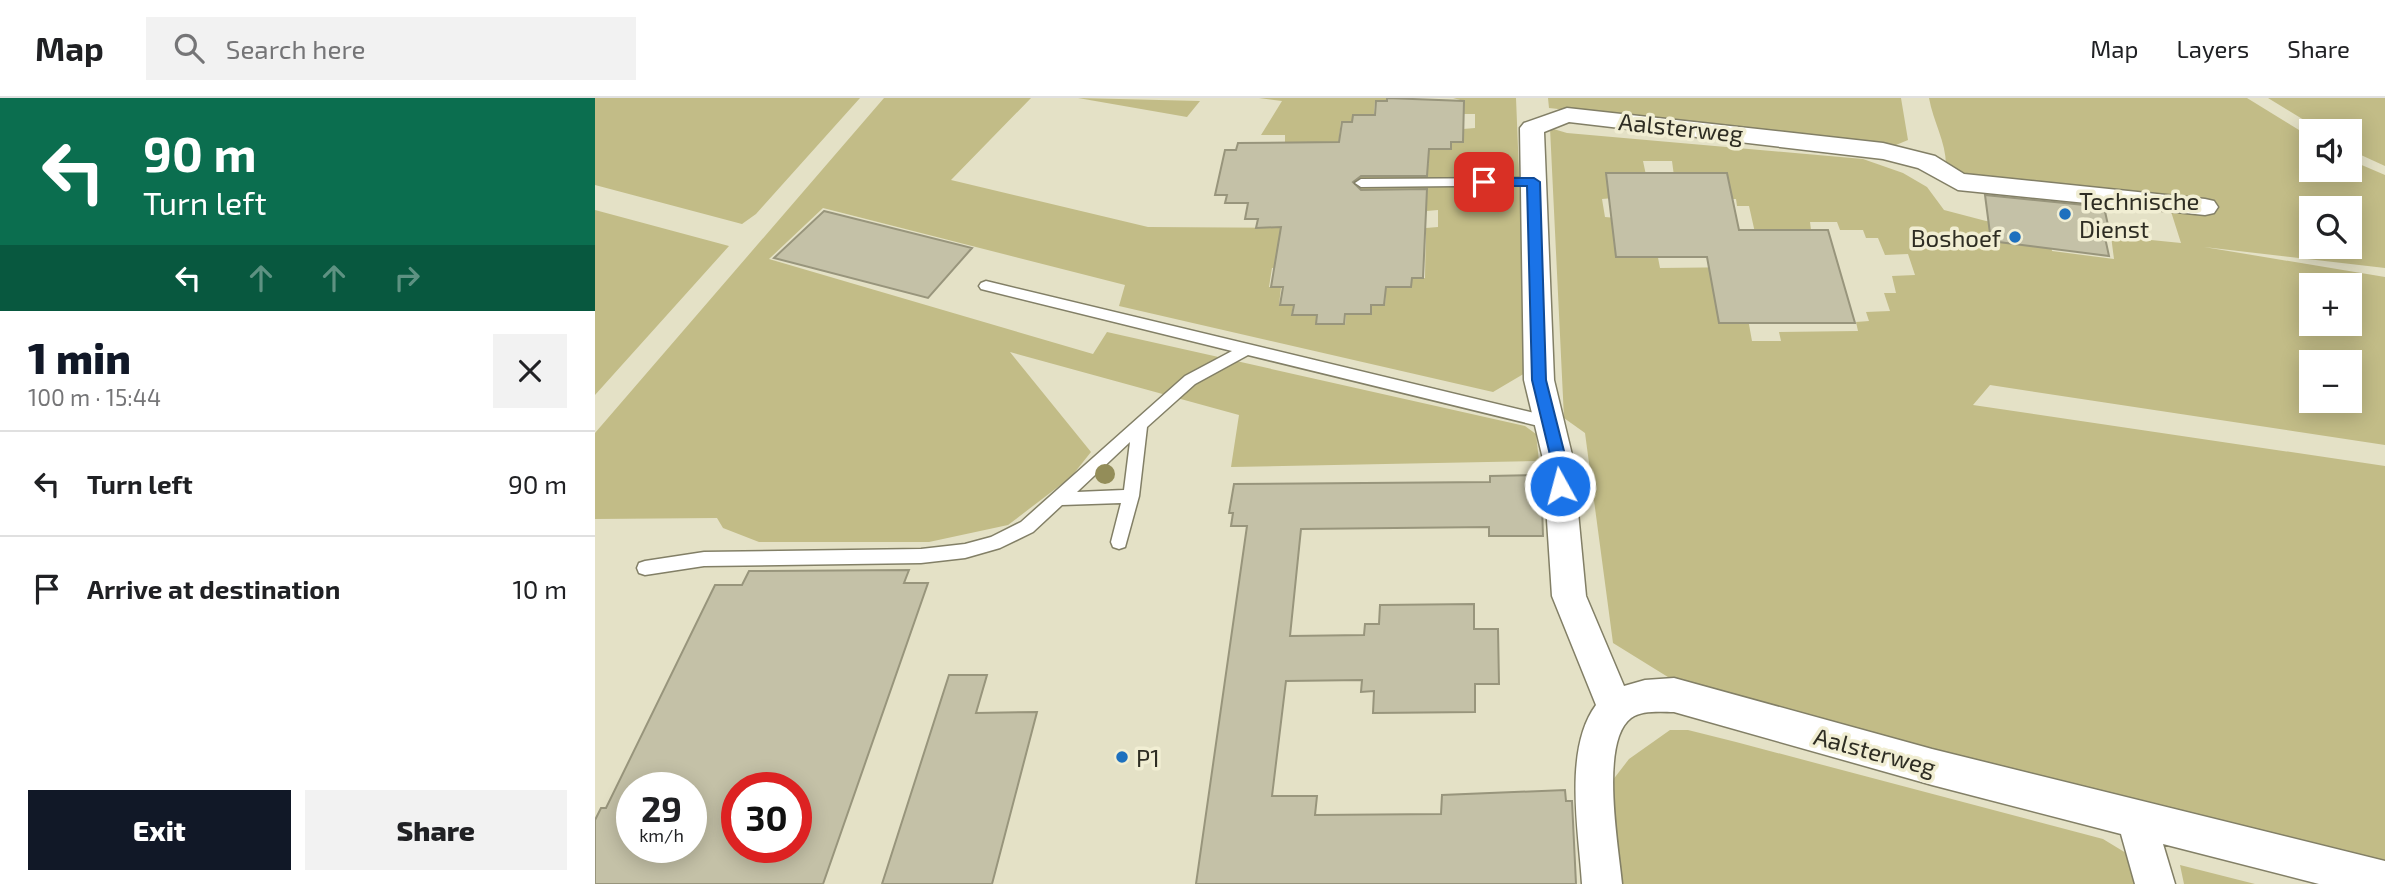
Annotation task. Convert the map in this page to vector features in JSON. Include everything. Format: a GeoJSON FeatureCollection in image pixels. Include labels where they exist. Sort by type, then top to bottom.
{"type":"FeatureCollection","features":[{"type":"Feature","properties":{"kind":"street","name":"Aalsterweg"},"geometry":{"type":"LineString","coordinates":[[2205,207],[1958,182],[1926,162],[1831,142],[1567,116],[1532,128],[1539,380],[1558,459],[1569,596],[1615,708],[1640,696],[1674,695],[1932,768],[2385,881]]}},
{"type":"Feature","properties":{"kind":"street"},"geometry":{"type":"LineString","coordinates":[[1602,884],[1595,761],[1601,730],[1615,708]]}},
{"type":"Feature","properties":{"kind":"street"},"geometry":{"type":"LineString","coordinates":[[2136,817],[2155,884]]}},
{"type":"Feature","properties":{"kind":"lane"},"geometry":{"type":"LineString","coordinates":[[1361,183],[1534,182]]}},
{"type":"Feature","properties":{"kind":"lane"},"geometry":{"type":"LineString","coordinates":[[986,286],[1548,422]]}},
{"type":"Feature","properties":{"kind":"lane"},"geometry":{"type":"LineString","coordinates":[[645,568],[704,559],[921,556],[965,551],[994,543],[1027,527],[1190,380],[1247,349]]}},
{"type":"Feature","properties":{"kind":"lane"},"geometry":{"type":"LineString","coordinates":[[1119,542],[1131,496],[1140,424]]}},
{"type":"Feature","properties":{"kind":"lane"},"geometry":{"type":"LineString","coordinates":[[1058,499],[1131,496]]}},
{"type":"Feature","properties":{"kind":"shaded area"},"geometry":{"type":"Polygon","coordinates":[[[595,98],[860,98],[756,214],[742,224],[595,185],[595,98]]]}},
{"type":"Feature","properties":{"kind":"shaded area"},"geometry":{"type":"Polygon","coordinates":[[[884,98],[1031,98],[951,180],[1148,227],[1327,228],[1285,267],[1272,268],[1269,287],[1281,288],[1279,305],[1293,306],[1291,316],[1316,315],[1316,325],[1345,325],[1346,315],[1371,314],[1372,305],[1385,305],[1386,288],[1411,288],[1412,279],[1425,278],[1426,228],[1438,227],[1438,210],[1344,218],[1348,172],[1429,164],[1429,149],[1452,149],[1452,143],[1463,142],[1463,129],[1475,128],[1475,114],[1464,114],[1464,101],[1453,98],[1516,98],[1527,372],[1493,392],[1119,306],[1125,285],[823,208],[769,259],[1093,354],[1107,332],[1525,426],[1536,434],[1539,461],[1231,467],[1239,415],[1010,352],[1091,452],[1071,477],[1008,525],[929,542],[759,542],[723,528],[717,518],[595,519],[595,433],[884,98]]]}},
{"type":"Feature","properties":{"kind":"shaded area"},"geometry":{"type":"Polygon","coordinates":[[[1078,98],[1200,101],[1187,117],[1078,98]]]}},
{"type":"Feature","properties":{"kind":"shaded area"},"geometry":{"type":"Polygon","coordinates":[[[1259,98],[1386,98],[1386,101],[1375,101],[1374,114],[1353,114],[1352,121],[1341,121],[1336,163],[1307,142],[1285,142],[1285,135],[1261,135],[1282,101],[1259,98]]]}},
{"type":"Feature","properties":{"kind":"shaded area"},"geometry":{"type":"Polygon","coordinates":[[[1548,98],[1901,98],[1908,140],[1896,145],[1549,108],[1548,98]]]}},
{"type":"Feature","properties":{"kind":"shaded area"},"geometry":{"type":"Polygon","coordinates":[[[1929,98],[2247,98],[2299,130],[2299,182],[2362,182],[2362,165],[2385,175],[2385,268],[2307,259],[2362,259],[2362,196],[2299,196],[2299,258],[2204,247],[2361,273],[2299,273],[2299,336],[2362,336],[2362,273],[2385,277],[2385,445],[1990,385],[1973,405],[2385,466],[2385,866],[1676,682],[1613,643],[1585,433],[1564,418],[1550,128],[1567,133],[1863,159],[1903,173],[1927,187],[1944,210],[1986,221],[2048,228],[2052,251],[2114,259],[2111,236],[2181,243],[2167,199],[1962,175],[1946,165],[1944,148],[1929,98]],[[1643,161],[1646,175],[1614,198],[1602,199],[1605,217],[1616,218],[1655,242],[1660,268],[1748,267],[1748,319],[1752,341],[1781,341],[1779,332],[1858,331],[1856,322],[1869,321],[1866,312],[1890,311],[1884,293],[1896,293],[1892,276],[1915,275],[1908,254],[1885,255],[1878,238],[1866,238],[1863,230],[1840,230],[1837,222],[1810,222],[1811,230],[1788,230],[1760,255],[1749,206],[1737,206],[1736,199],[1724,199],[1674,176],[1672,161],[1643,161]]]}},
{"type":"Feature","properties":{"kind":"shaded area"},"geometry":{"type":"Polygon","coordinates":[[[2268,98],[2385,98],[2385,166],[2362,155],[2362,119],[2302,119],[2268,98]]]}},
{"type":"Feature","properties":{"kind":"shaded area"},"geometry":{"type":"Polygon","coordinates":[[[595,210],[729,246],[595,395],[595,210]]]}},
{"type":"Feature","properties":{"kind":"shaded area"},"geometry":{"type":"Polygon","coordinates":[[[1670,730],[1688,730],[1736,742],[2103,839],[2126,853],[2135,884],[1613,884],[1609,785],[1629,759],[1670,730]]]}},
{"type":"Feature","properties":{"kind":"shaded area"},"geometry":{"type":"Polygon","coordinates":[[[2180,865],[2255,884],[2184,884],[2180,865]]]}},
{"type":"Feature","properties":{"kind":"building"},"geometry":{"type":"Polygon","coordinates":[[[1387,98],[1464,101],[1463,142],[1451,142],[1451,149],[1429,149],[1427,176],[1361,176],[1353,182],[1361,190],[1427,189],[1423,278],[1412,278],[1411,287],[1386,287],[1384,305],[1371,305],[1371,314],[1345,314],[1344,324],[1316,324],[1317,315],[1292,315],[1294,305],[1280,305],[1283,287],[1271,287],[1281,227],[1256,228],[1258,219],[1245,219],[1248,203],[1225,203],[1227,195],[1215,195],[1225,150],[1236,150],[1238,143],[1339,142],[1342,122],[1352,122],[1353,115],[1375,115],[1376,101],[1387,101],[1387,98]]]}},
{"type":"Feature","properties":{"kind":"building"},"geometry":{"type":"Polygon","coordinates":[[[1606,173],[1727,173],[1739,230],[1828,230],[1855,323],[1719,323],[1707,257],[1616,257],[1606,173]]]}},
{"type":"Feature","properties":{"kind":"building"},"geometry":{"type":"Polygon","coordinates":[[[1985,195],[2104,207],[2110,234],[2104,233],[2109,256],[1991,241],[1985,195]]]}},
{"type":"Feature","properties":{"kind":"building"},"geometry":{"type":"Polygon","coordinates":[[[824,211],[972,248],[928,298],[774,258],[824,211]]]}},
{"type":"Feature","properties":{"kind":"building"},"geometry":{"type":"Polygon","coordinates":[[[1541,475],[1543,536],[1489,536],[1489,527],[1301,529],[1290,636],[1364,635],[1365,624],[1379,624],[1380,605],[1474,604],[1474,629],[1498,629],[1499,684],[1475,684],[1475,712],[1373,713],[1374,691],[1361,692],[1362,680],[1286,681],[1272,796],[1317,796],[1315,815],[1441,814],[1442,795],[1565,790],[1566,801],[1572,801],[1576,884],[1196,884],[1247,526],[1231,526],[1233,513],[1229,513],[1234,484],[1490,482],[1490,476],[1541,475]]]}},
{"type":"Feature","properties":{"kind":"building"},"geometry":{"type":"Polygon","coordinates":[[[909,570],[904,583],[928,583],[823,884],[595,884],[595,820],[601,808],[606,808],[616,788],[616,863],[707,863],[707,772],[624,772],[715,585],[742,585],[749,571],[909,570]]]}},
{"type":"Feature","properties":{"kind":"building"},"geometry":{"type":"Polygon","coordinates":[[[949,675],[987,675],[976,713],[1037,712],[992,884],[882,884],[949,675]]]}},
{"type":"Feature","properties":{"kind":"place","name":"Technische Dienst"},"geometry":{"type":"Point","coordinates":[2065,214]}},
{"type":"Feature","properties":{"kind":"place","name":"Boshoef"},"geometry":{"type":"Point","coordinates":[2015,237]}},
{"type":"Feature","properties":{"kind":"place","name":"P1"},"geometry":{"type":"Point","coordinates":[1122,757]}},
{"type":"Feature","properties":{"kind":"route"},"geometry":{"type":"LineString","coordinates":[[1484,182],[1534,182],[1539,380],[1558,459],[1560,486]]}}]}
